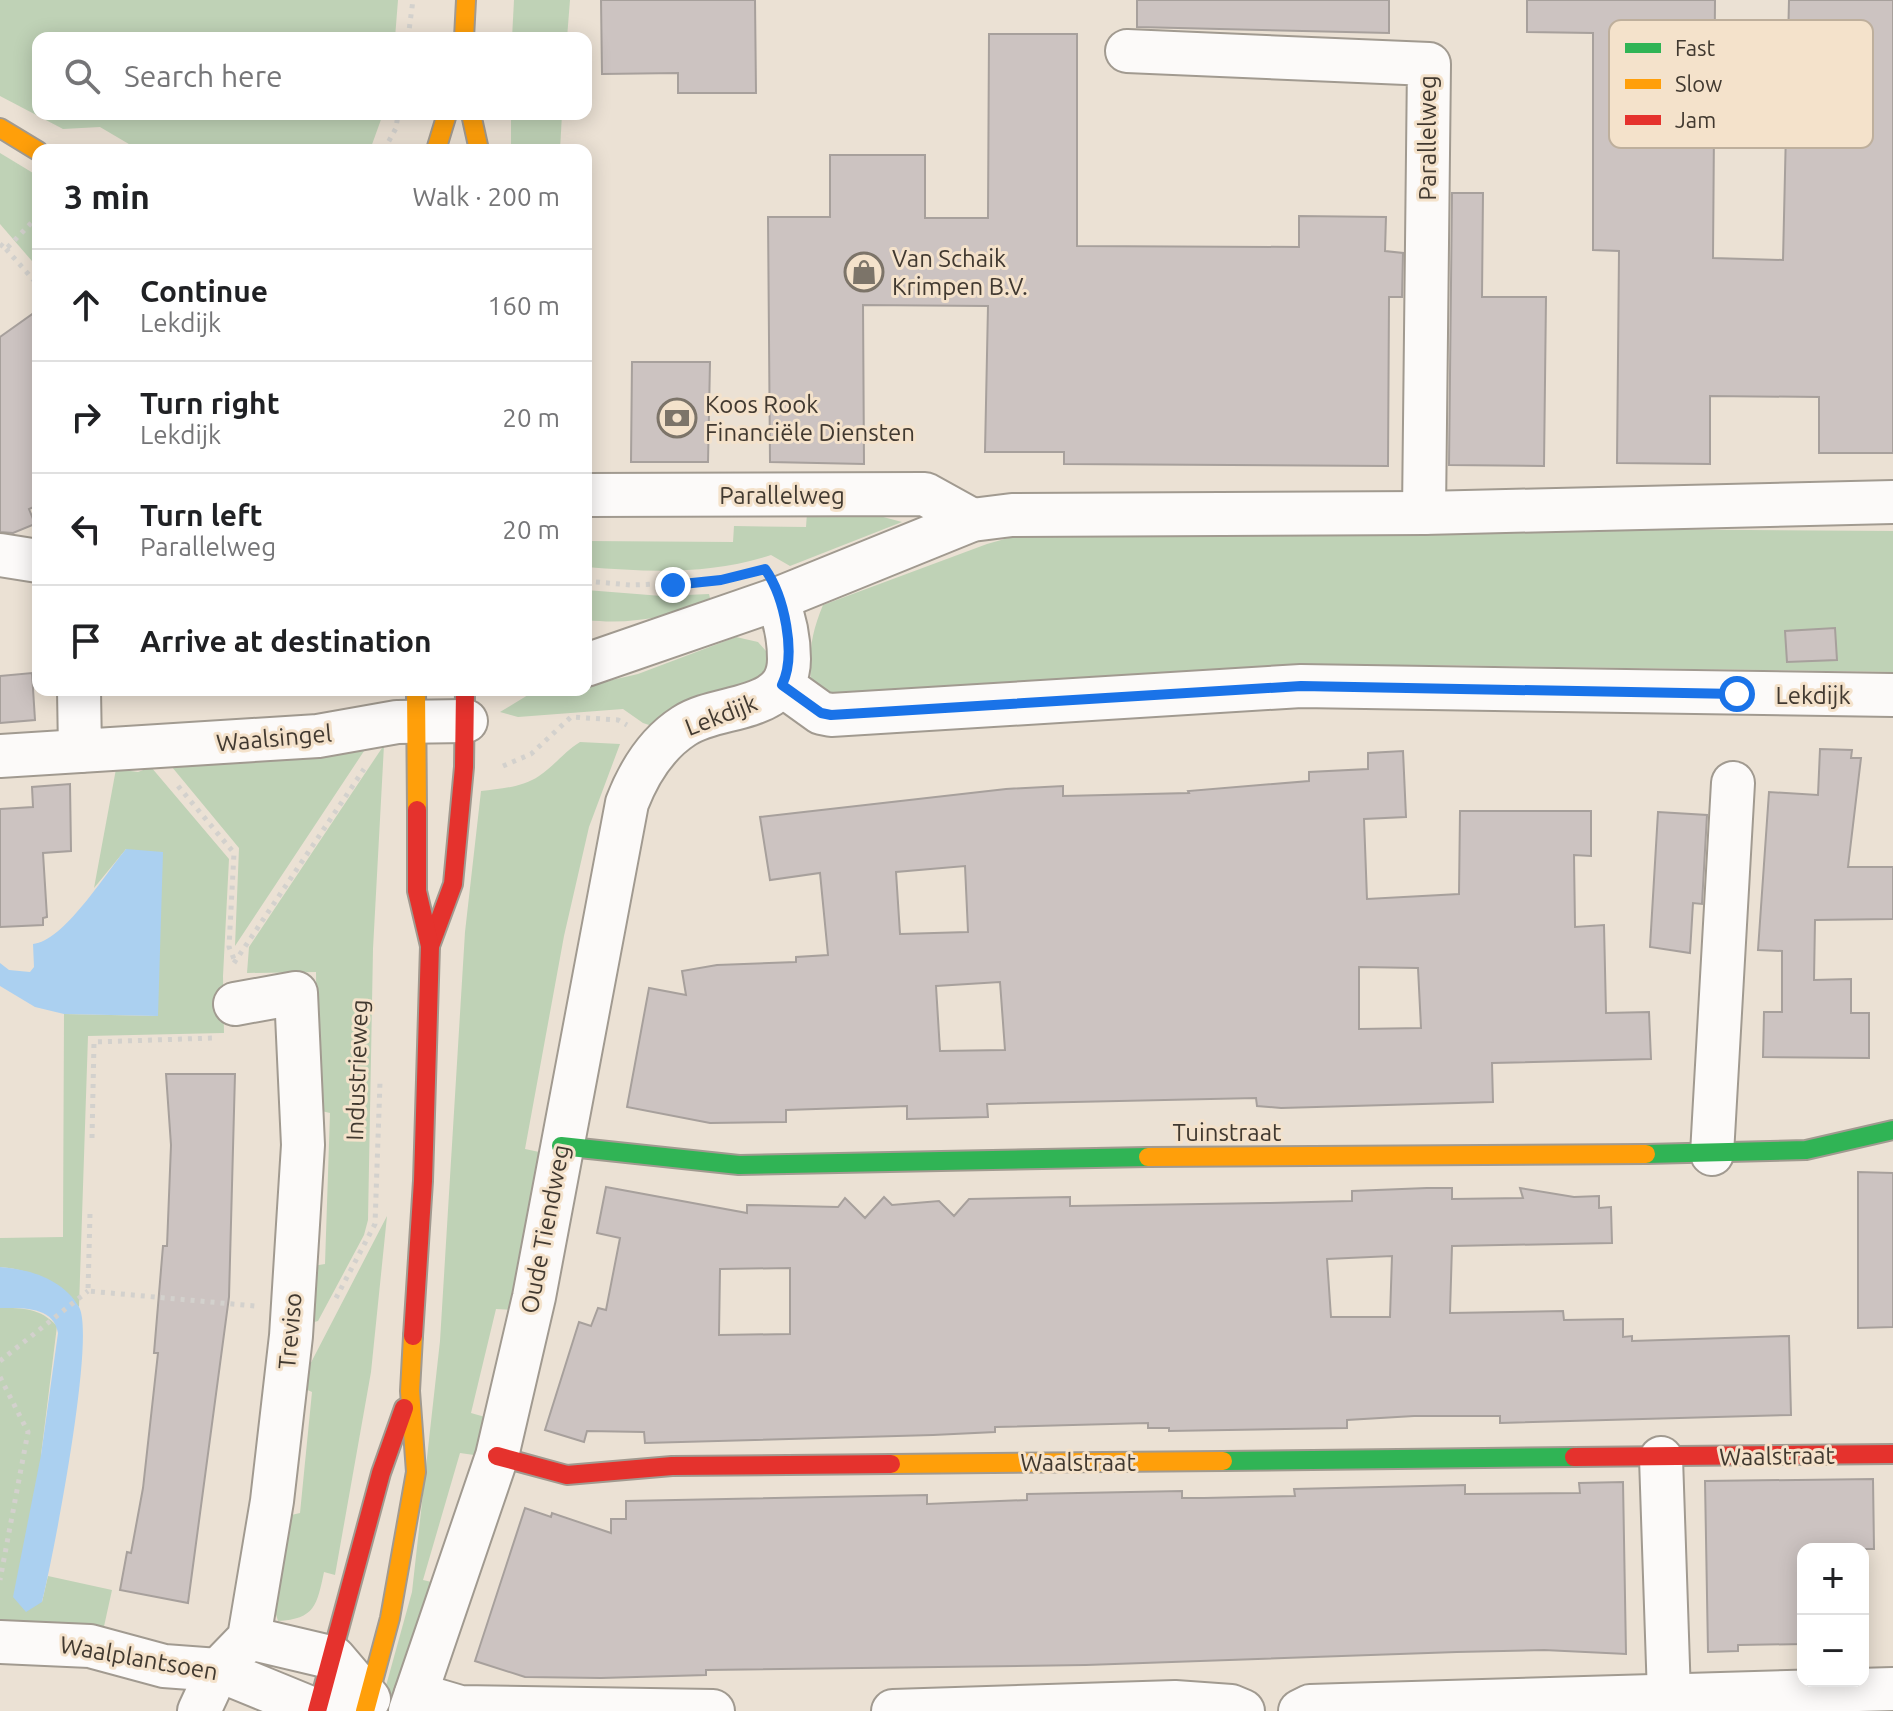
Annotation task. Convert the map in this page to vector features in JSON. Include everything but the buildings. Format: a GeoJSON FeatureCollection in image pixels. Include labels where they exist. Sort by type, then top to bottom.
{"type":"FeatureCollection","features":[{"type":"Feature","properties":{"kind":"street"},"geometry":{"type":"LineString","coordinates":[[464,32],[466,0]]}},
{"type":"Feature","properties":{"kind":"street","name":"Parallelweg"},"geometry":{"type":"LineString","coordinates":[[1127,51],[1429,64],[1424,513]]}},
{"type":"Feature","properties":{"kind":"street"},"geometry":{"type":"LineString","coordinates":[[438,144],[445,120]]}},
{"type":"Feature","properties":{"kind":"street"},"geometry":{"type":"LineString","coordinates":[[472,120],[478,144]]}},
{"type":"Feature","properties":{"kind":"street"},"geometry":{"type":"LineString","coordinates":[[0,128],[32,147]]}},
{"type":"Feature","properties":{"kind":"street","name":"Parallelweg"},"geometry":{"type":"LineString","coordinates":[[592,495],[925,494],[972,520]]}},
{"type":"Feature","properties":{"kind":"street"},"geometry":{"type":"LineString","coordinates":[[592,660],[777,599],[972,520],[1012,515],[1424,513],[1893,502]]}},
{"type":"Feature","properties":{"kind":"street"},"geometry":{"type":"LineString","coordinates":[[0,555],[32,560]]}},
{"type":"Feature","properties":{"kind":"street","name":"Lekdijk"},"geometry":{"type":"LineString","coordinates":[[660,745],[686,724],[769,697],[782,685],[789,672],[789,645],[785,619],[777,599]]}},
{"type":"Feature","properties":{"kind":"street","name":"Lekdijk"},"geometry":{"type":"LineString","coordinates":[[782,685],[821,713],[831,715],[1301,686],[1893,695]]}},
{"type":"Feature","properties":{"kind":"street"},"geometry":{"type":"LineString","coordinates":[[79,696],[80,751]]}},
{"type":"Feature","properties":{"kind":"street"},"geometry":{"type":"LineString","coordinates":[[430,946],[453,884],[464,767],[466,705]]}},
{"type":"Feature","properties":{"kind":"street","name":"Waalsingel"},"geometry":{"type":"LineString","coordinates":[[0,756],[318,736],[410,711],[466,705]]}},
{"type":"Feature","properties":{"kind":"street"},"geometry":{"type":"LineString","coordinates":[[367,1705],[390,1618],[416,1472],[410,1391],[423,1181],[430,946],[417,891],[410,711]]}},
{"type":"Feature","properties":{"kind":"street","name":"Oude Tiendweg"},"geometry":{"type":"LineString","coordinates":[[413,1702],[497,1456],[534,1297],[627,803],[636,778],[660,745]]}},
{"type":"Feature","properties":{"kind":"street"},"geometry":{"type":"LineString","coordinates":[[1712,1154],[1733,783]]}},
{"type":"Feature","properties":{"kind":"street","name":"Treviso"},"geometry":{"type":"LineString","coordinates":[[235,1004],[296,993],[303,1145],[292,1323],[272,1501],[249,1638]]}},
{"type":"Feature","properties":{"kind":"street","name":"Tuinstraat"},"geometry":{"type":"LineString","coordinates":[[561,1146],[739,1165],[1177,1156],[1712,1154],[1806,1150],[1893,1130]]}},
{"type":"Feature","properties":{"kind":"street"},"geometry":{"type":"LineString","coordinates":[[367,1705],[318,1711],[381,1473],[410,1391]]}},
{"type":"Feature","properties":{"kind":"street","name":"Waalstraat"},"geometry":{"type":"LineString","coordinates":[[497,1456],[567,1475],[672,1466],[1893,1454]]}},
{"type":"Feature","properties":{"kind":"street"},"geometry":{"type":"LineString","coordinates":[[1661,1458],[1669,1695]]}},
{"type":"Feature","properties":{"kind":"street"},"geometry":{"type":"LineString","coordinates":[[199,1711],[218,1670],[249,1638]]}},
{"type":"Feature","properties":{"kind":"street","name":"Waalplantsoen"},"geometry":{"type":"LineString","coordinates":[[249,1638],[334,1658]]}},
{"type":"Feature","properties":{"kind":"street","name":"Waalplantsoen"},"geometry":{"type":"LineString","coordinates":[[0,1642],[90,1646],[164,1666],[218,1670],[318,1711]]}},
{"type":"Feature","properties":{"kind":"street"},"geometry":{"type":"LineString","coordinates":[[334,1658],[367,1705]]}},
{"type":"Feature","properties":{"kind":"street"},"geometry":{"type":"LineString","coordinates":[[1300,1711],[1310,1706],[1893,1689]]}},
{"type":"Feature","properties":{"kind":"street"},"geometry":{"type":"LineString","coordinates":[[413,1702],[460,1707],[713,1711]]}},
{"type":"Feature","properties":{"kind":"street"},"geometry":{"type":"LineString","coordinates":[[893,1711],[1175,1702],[1231,1706],[1243,1711]]}},
{"type":"Feature","properties":{"kind":"path"},"geometry":{"type":"LineString","coordinates":[[409,32],[413,0]]}},
{"type":"Feature","properties":{"kind":"path"},"geometry":{"type":"LineString","coordinates":[[387,144],[397,120]]}},
{"type":"Feature","properties":{"kind":"path"},"geometry":{"type":"LineString","coordinates":[[6,249],[32,222]]}},
{"type":"Feature","properties":{"kind":"path"},"geometry":{"type":"LineString","coordinates":[[0,244],[32,278]]}},
{"type":"Feature","properties":{"kind":"path"},"geometry":{"type":"LineString","coordinates":[[592,582],[630,585],[697,583]]}},
{"type":"Feature","properties":{"kind":"path"},"geometry":{"type":"LineString","coordinates":[[234,959],[410,711]]}},
{"type":"Feature","properties":{"kind":"path"},"geometry":{"type":"LineString","coordinates":[[464,767],[506,766],[531,754],[571,717],[618,720],[660,745]]}},
{"type":"Feature","properties":{"kind":"path"},"geometry":{"type":"LineString","coordinates":[[92,1138],[94,1042],[229,1038],[235,1004],[234,959],[229,947],[234,853],[147,748]]}},
{"type":"Feature","properties":{"kind":"path","name":"Industrieweg"},"geometry":{"type":"LineString","coordinates":[[292,1323],[316,1333],[375,1224],[381,1070]]}},
{"type":"Feature","properties":{"kind":"path"},"geometry":{"type":"LineString","coordinates":[[0,1361],[88,1291],[90,1214]]}},
{"type":"Feature","properties":{"kind":"path"},"geometry":{"type":"LineString","coordinates":[[88,1291],[292,1323]]}},
{"type":"Feature","properties":{"kind":"path"},"geometry":{"type":"LineString","coordinates":[[0,1377],[28,1432],[0,1580]]}},
{"type":"Feature","properties":{"kind":"green space"},"geometry":{"type":"Polygon","coordinates":[[[0,0],[398,0],[395,32],[32,32],[32,113],[0,96],[0,0]]]}},
{"type":"Feature","properties":{"kind":"green space"},"geometry":{"type":"Polygon","coordinates":[[[514,0],[570,0],[567,32],[512,32],[514,0]]]}},
{"type":"Feature","properties":{"kind":"green space"},"geometry":{"type":"Polygon","coordinates":[[[46,120],[381,120],[372,144],[129,144],[100,127],[63,129],[46,120]]]}},
{"type":"Feature","properties":{"kind":"green space"},"geometry":{"type":"Polygon","coordinates":[[[511,120],[562,120],[560,144],[511,144],[511,120]]]}},
{"type":"Feature","properties":{"kind":"green space"},"geometry":{"type":"Polygon","coordinates":[[[0,153],[32,172],[32,261],[0,224],[0,153]]]}},
{"type":"Feature","properties":{"kind":"green space"},"geometry":{"type":"Polygon","coordinates":[[[807,513],[872,514],[902,522],[790,566],[771,555],[702,569],[656,571],[592,567],[592,541],[733,542],[734,526],[806,527],[807,513]]]}},
{"type":"Feature","properties":{"kind":"green space"},"geometry":{"type":"Polygon","coordinates":[[[1192,526],[1893,531],[1893,672],[1428,665],[832,700],[812,692],[811,647],[823,605],[987,544],[1043,528],[1192,526]]]}},
{"type":"Feature","properties":{"kind":"green space"},"geometry":{"type":"Polygon","coordinates":[[[592,590],[662,596],[709,594],[711,602],[679,612],[619,621],[592,620],[592,590]]]}},
{"type":"Feature","properties":{"kind":"green space"},"geometry":{"type":"Polygon","coordinates":[[[736,637],[758,642],[773,659],[762,682],[661,729],[643,723],[623,709],[518,717],[500,712],[526,696],[592,696],[592,685],[638,674],[736,637]]]}},
{"type":"Feature","properties":{"kind":"green space"},"geometry":{"type":"Polygon","coordinates":[[[580,742],[620,744],[589,827],[564,936],[525,1149],[544,1153],[515,1310],[496,1309],[471,1413],[485,1417],[474,1455],[460,1453],[423,1580],[440,1584],[398,1711],[379,1711],[412,1592],[440,1341],[465,932],[481,791],[533,780],[580,742]]]}},
{"type":"Feature","properties":{"kind":"green space"},"geometry":{"type":"Polygon","coordinates":[[[368,745],[235,946],[239,848],[167,761],[368,745]]]}},
{"type":"Feature","properties":{"kind":"green space"},"geometry":{"type":"Polygon","coordinates":[[[384,745],[373,949],[368,1220],[364,1235],[318,1321],[311,1323],[313,1266],[325,1264],[330,1113],[317,1110],[316,972],[247,973],[249,947],[384,745]]]}},
{"type":"Feature","properties":{"kind":"green space"},"geometry":{"type":"Polygon","coordinates":[[[151,767],[229,859],[223,976],[224,1033],[88,1036],[79,1307],[43,1279],[0,1267],[0,1238],[63,1237],[64,1014],[157,1016],[126,849],[94,888],[116,769],[138,772],[151,767]]]}},
{"type":"Feature","properties":{"kind":"green space"},"geometry":{"type":"Polygon","coordinates":[[[387,1216],[371,1372],[335,1575],[324,1572],[316,1601],[307,1613],[278,1621],[274,1608],[287,1516],[300,1513],[312,1392],[301,1387],[303,1378],[387,1216]]]}},
{"type":"Feature","properties":{"kind":"green space"},"geometry":{"type":"Polygon","coordinates":[[[0,1308],[31,1310],[57,1326],[41,1455],[42,1602],[48,1576],[112,1590],[103,1631],[0,1624],[0,1308]]]}},
{"type":"Feature","properties":{"kind":"water"},"geometry":{"type":"Polygon","coordinates":[[[126,849],[163,852],[158,1016],[64,1014],[35,1007],[0,986],[0,963],[9,970],[30,972],[34,967],[33,944],[57,932],[70,919],[126,849]]]}},
{"type":"Feature","properties":{"kind":"water"},"geometry":{"type":"Polygon","coordinates":[[[0,1267],[34,1273],[64,1289],[79,1307],[83,1326],[78,1402],[55,1542],[42,1602],[26,1612],[13,1597],[41,1455],[58,1333],[55,1324],[43,1313],[0,1308],[0,1267]]]}},
{"type":"Feature","properties":{"kind":"traffic: fast"},"geometry":{"type":"LineString","coordinates":[[1646,1154],[1806,1150],[1893,1130]]}},
{"type":"Feature","properties":{"kind":"traffic: fast"},"geometry":{"type":"LineString","coordinates":[[561,1146],[739,1165],[1148,1157]]}},
{"type":"Feature","properties":{"kind":"traffic: fast"},"geometry":{"type":"LineString","coordinates":[[1223,1461],[1574,1457]]}},
{"type":"Feature","properties":{"kind":"traffic: slow"},"geometry":{"type":"LineString","coordinates":[[464,32],[466,0]]}},
{"type":"Feature","properties":{"kind":"traffic: slow"},"geometry":{"type":"LineString","coordinates":[[438,144],[445,120]]}},
{"type":"Feature","properties":{"kind":"traffic: slow"},"geometry":{"type":"LineString","coordinates":[[472,120],[478,144]]}},
{"type":"Feature","properties":{"kind":"traffic: slow"},"geometry":{"type":"LineString","coordinates":[[0,128],[32,147]]}},
{"type":"Feature","properties":{"kind":"traffic: slow"},"geometry":{"type":"LineString","coordinates":[[416,696],[417,810]]}},
{"type":"Feature","properties":{"kind":"traffic: slow"},"geometry":{"type":"LineString","coordinates":[[1148,1157],[1646,1154]]}},
{"type":"Feature","properties":{"kind":"traffic: slow"},"geometry":{"type":"LineString","coordinates":[[365,1711],[390,1618],[416,1472],[410,1391],[413,1336]]}},
{"type":"Feature","properties":{"kind":"traffic: slow"},"geometry":{"type":"LineString","coordinates":[[891,1464],[1223,1461]]}},
{"type":"Feature","properties":{"kind":"traffic: jam"},"geometry":{"type":"LineString","coordinates":[[430,946],[453,884],[464,767],[465,696]]}},
{"type":"Feature","properties":{"kind":"traffic: jam"},"geometry":{"type":"LineString","coordinates":[[413,1336],[423,1181],[430,946],[417,891],[417,810]]}},
{"type":"Feature","properties":{"kind":"traffic: jam"},"geometry":{"type":"LineString","coordinates":[[317,1711],[381,1473],[404,1408]]}},
{"type":"Feature","properties":{"kind":"traffic: jam"},"geometry":{"type":"LineString","coordinates":[[1574,1457],[1893,1454]]}},
{"type":"Feature","properties":{"kind":"traffic: jam"},"geometry":{"type":"LineString","coordinates":[[497,1456],[567,1475],[672,1466],[891,1464]]}},
{"type":"Feature","properties":{"kind":"place","name":"Van Schaik Krimpen B.V."},"geometry":{"type":"Point","coordinates":[864,272]}},
{"type":"Feature","properties":{"kind":"place","name":"Koos Rook Financiële Diensten"},"geometry":{"type":"Point","coordinates":[677,418]}},
{"type":"Feature","properties":{"kind":"route"},"geometry":{"type":"LineString","coordinates":[[673,585],[721,580],[765,569],[785,619],[789,645],[789,672],[782,685],[821,713],[831,715],[1301,686],[1737,694]]}}]}
